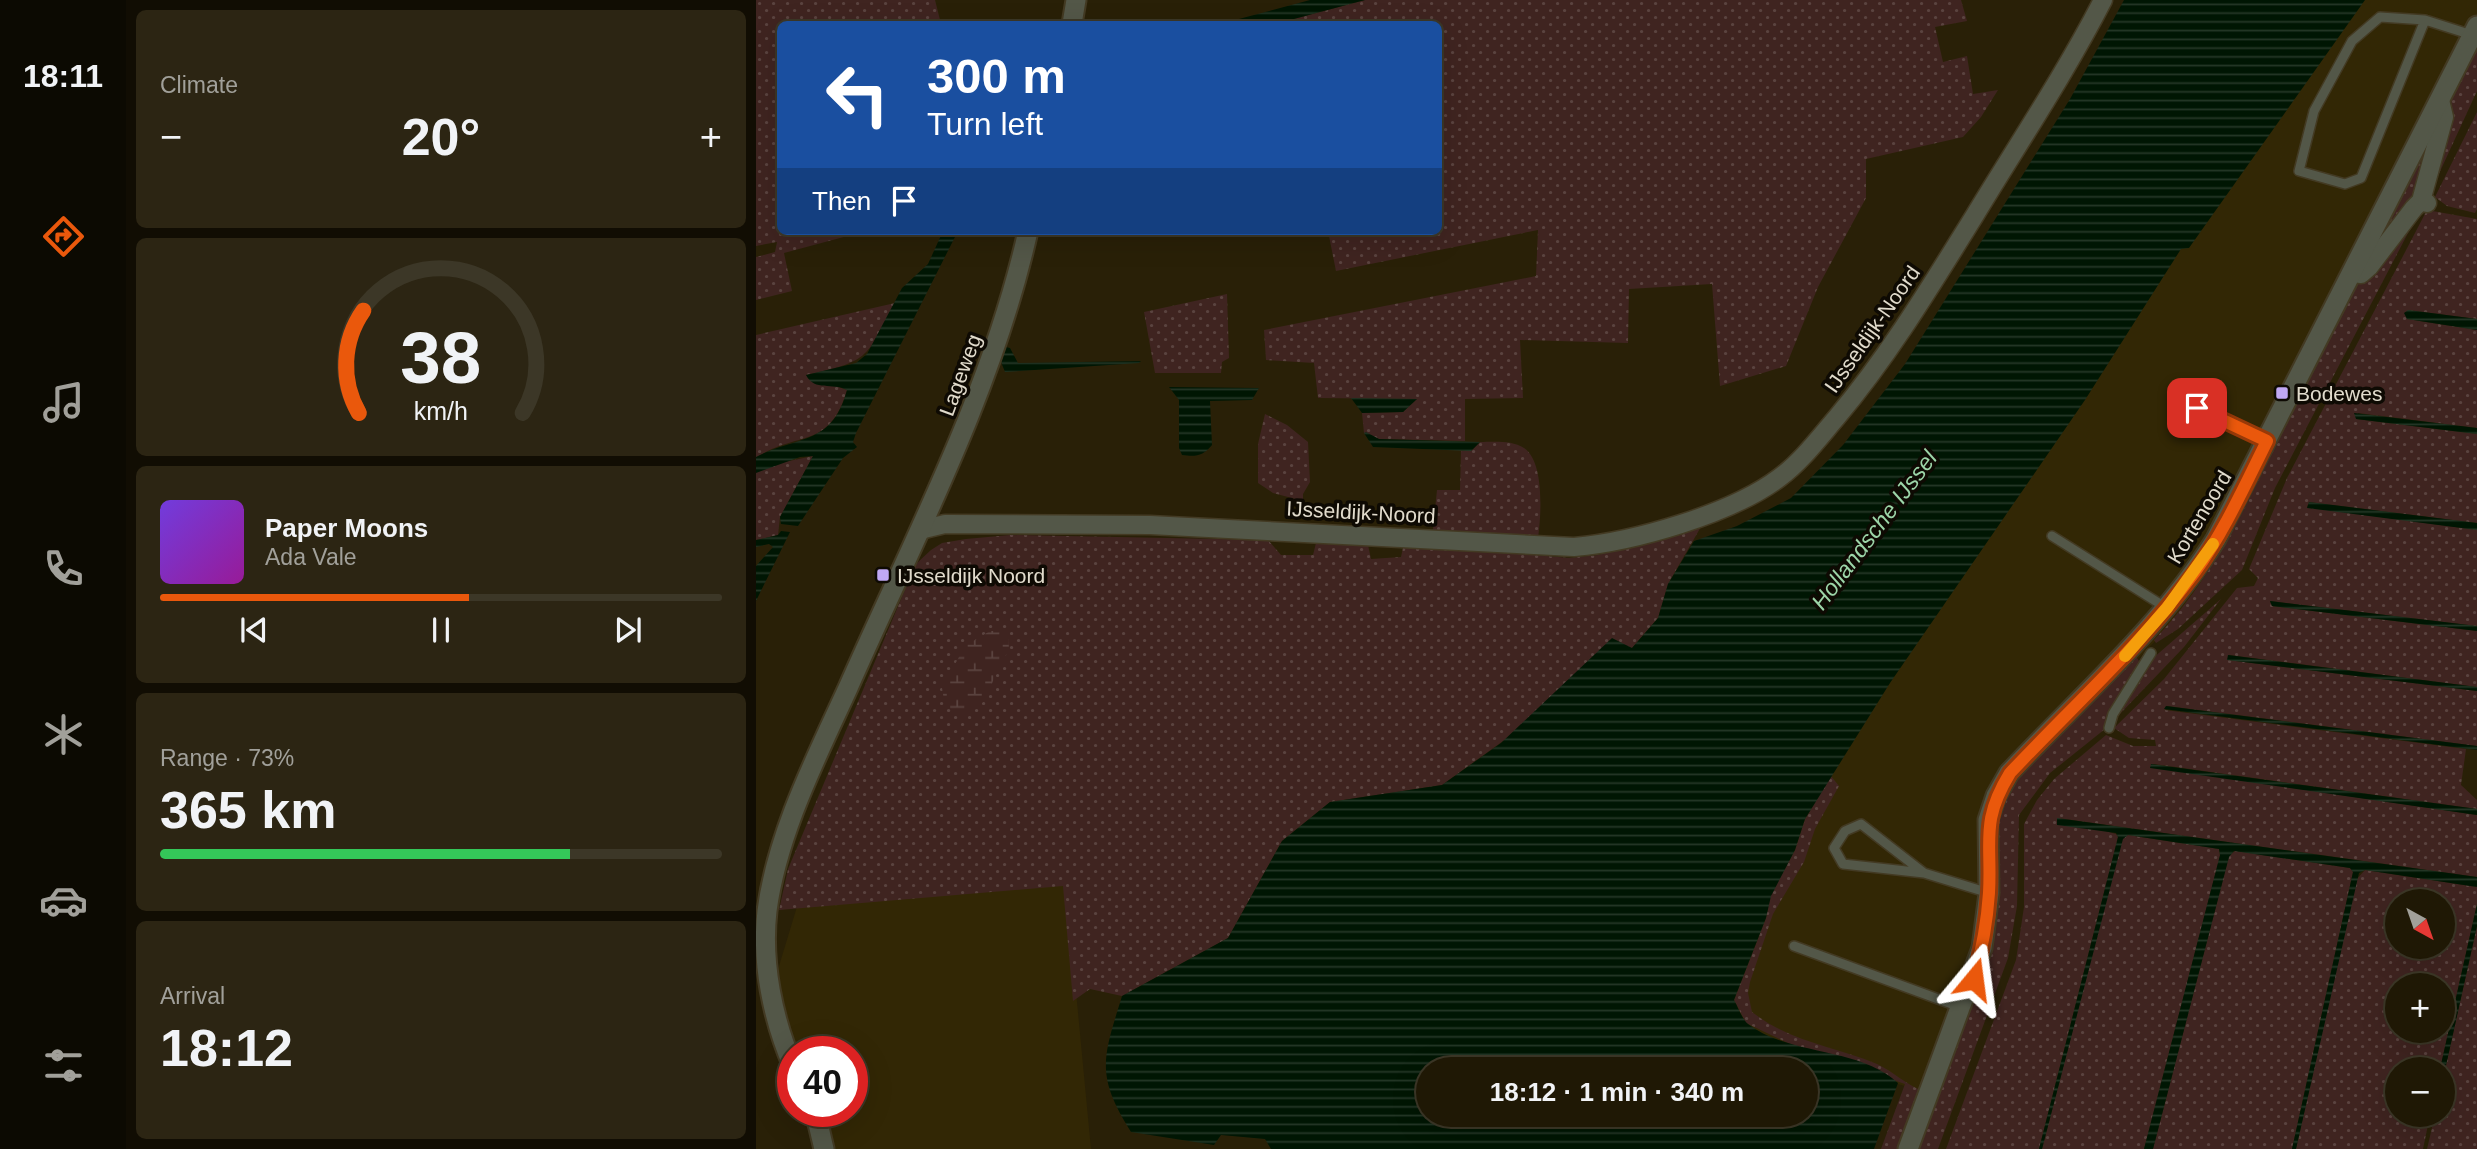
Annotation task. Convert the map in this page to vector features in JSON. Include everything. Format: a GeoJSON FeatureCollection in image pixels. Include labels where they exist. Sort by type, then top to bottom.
{"type":"FeatureCollection","features":[{"type":"Feature","properties":{"kind":"street"},"geometry":{"type":"LineString","coordinates":[[1072,21],[1076,0]]}},
{"type":"Feature","properties":{"kind":"street","name":"IJsseldijk-Noord"},"geometry":{"type":"LineString","coordinates":[[920,530],[945,524],[1150,525],[1574,547],[1628,538],[1732,503],[1778,479],[1794,465],[1859,390],[1906,326],[2057,82],[2103,0]]}},
{"type":"Feature","properties":{"kind":"street","name":"Kortenoord"},"geometry":{"type":"LineString","coordinates":[[1908,1149],[1963,1008],[1982,948],[1989,892],[1988,820],[1996,796],[2010,773],[2138,642],[2167,608],[2216,539],[2475,30]]}},
{"type":"Feature","properties":{"kind":"street"},"geometry":{"type":"LineString","coordinates":[[2352,273],[2361,274],[2369,267],[2424,202],[2444,117],[2440,100]]}},
{"type":"Feature","properties":{"kind":"street","name":"Lageweg"},"geometry":{"type":"LineString","coordinates":[[920,530],[985,376],[1009,306],[1027,235]]}},
{"type":"Feature","properties":{"kind":"street"},"geometry":{"type":"LineString","coordinates":[[783,1036],[767,955],[767,915],[774,874],[827,734],[920,530]]}},
{"type":"Feature","properties":{"kind":"street"},"geometry":{"type":"LineString","coordinates":[[821,1127],[824,1149]]}},
{"type":"Feature","properties":{"kind":"lane"},"geometry":{"type":"LineString","coordinates":[[2425,20],[2361,178],[2345,184],[2299,171],[2314,111],[2352,41],[2379,17],[2425,20],[2475,30]]}},
{"type":"Feature","properties":{"kind":"lane"},"geometry":{"type":"LineString","coordinates":[[2197,408],[2267,441]]}},
{"type":"Feature","properties":{"kind":"lane"},"geometry":{"type":"LineString","coordinates":[[2052,536],[2167,608]]}},
{"type":"Feature","properties":{"kind":"lane"},"geometry":{"type":"LineString","coordinates":[[2109,728],[2113,714],[2151,653]]}},
{"type":"Feature","properties":{"kind":"lane"},"geometry":{"type":"LineString","coordinates":[[1924,873],[1861,824],[1845,831],[1834,848],[1843,864],[1924,873],[1989,892]]}},
{"type":"Feature","properties":{"kind":"lane"},"geometry":{"type":"LineString","coordinates":[[1794,946],[1963,1008]]}},
{"type":"Feature","properties":{"kind":"shaded area"},"geometry":{"type":"Polygon","coordinates":[[[2359,0],[2477,0],[2477,47],[2214,571],[2158,638],[2012,789],[1996,956],[1942,1096],[1818,1062],[1818,1057],[1798,1057],[1709,1033],[1779,844],[2145,291],[2359,0]]]}},
{"type":"Feature","properties":{"kind":"shaded area"},"geometry":{"type":"Polygon","coordinates":[[[1065,876],[1091,1149],[823,1149],[817,1127],[868,1127],[868,1036],[793,1036],[776,976],[799,900],[1065,876]]]}},
{"type":"Feature","properties":{"kind":"green space"},"geometry":{"type":"Polygon","coordinates":[[[756,0],[935,0],[940,21],[777,21],[777,235],[851,235],[784,253],[792,291],[756,300],[756,257],[775,252],[777,242],[756,246],[756,0]]]}},
{"type":"Feature","properties":{"kind":"green space"},"geometry":{"type":"Polygon","coordinates":[[[1365,0],[1961,0],[1967,21],[1935,27],[1943,62],[1967,56],[1973,94],[1998,90],[1981,117],[1963,137],[1866,159],[1866,198],[1818,287],[1786,366],[1720,386],[1712,284],[1629,289],[1628,343],[1520,340],[1523,398],[1465,399],[1465,441],[1379,439],[1364,433],[1362,413],[1403,412],[1417,399],[1318,398],[1314,363],[1266,360],[1264,330],[1536,276],[1538,230],[1336,271],[1329,235],[1442,235],[1442,21],[1286,21],[1365,0]]]}},
{"type":"Feature","properties":{"kind":"green space"},"geometry":{"type":"Polygon","coordinates":[[[2477,41],[2477,91],[2431,191],[2447,99],[2477,41]]]}},
{"type":"Feature","properties":{"kind":"green space"},"geometry":{"type":"Polygon","coordinates":[[[2477,112],[2475,213],[2447,206],[2435,197],[2477,112]]]}},
{"type":"Feature","properties":{"kind":"green space"},"geometry":{"type":"Polygon","coordinates":[[[2440,115],[2419,191],[2365,265],[2440,115]]]}},
{"type":"Feature","properties":{"kind":"green space"},"geometry":{"type":"Polygon","coordinates":[[[2427,210],[2477,219],[2477,319],[2408,310],[2407,319],[2477,330],[2477,428],[2358,413],[2356,419],[2477,434],[2477,523],[2309,502],[2307,507],[2477,530],[2477,626],[2270,601],[2272,606],[2477,631],[2477,687],[2229,655],[2228,660],[2477,691],[2477,746],[2167,706],[2165,710],[2466,749],[2461,785],[2477,800],[2477,809],[2154,764],[2150,767],[2477,815],[2477,877],[2058,818],[2116,834],[2118,837],[2039,1149],[1946,1149],[2016,960],[2024,907],[2024,824],[2037,800],[2054,779],[2106,735],[2133,746],[2156,746],[2155,740],[2129,738],[2114,728],[2164,679],[2237,588],[2254,586],[2258,578],[2249,569],[2287,478],[2427,210]]]}},
{"type":"Feature","properties":{"kind":"green space"},"geometry":{"type":"Polygon","coordinates":[[[2419,212],[2275,488],[2242,570],[2178,629],[2156,643],[2154,640],[2187,601],[2215,560],[2240,516],[2328,333],[2358,278],[2419,212]]]}},
{"type":"Feature","properties":{"kind":"green space"},"geometry":{"type":"Polygon","coordinates":[[[1227,294],[1229,358],[1222,362],[1221,373],[1155,373],[1144,312],[1227,294]]]}},
{"type":"Feature","properties":{"kind":"green space"},"geometry":{"type":"Polygon","coordinates":[[[895,303],[863,355],[842,366],[806,375],[847,390],[840,409],[831,422],[821,431],[756,458],[756,335],[895,303]]]}},
{"type":"Feature","properties":{"kind":"green space"},"geometry":{"type":"Polygon","coordinates":[[[1265,414],[1287,425],[1308,442],[1310,482],[1303,494],[1303,501],[1273,493],[1258,483],[1258,444],[1265,414]]]}},
{"type":"Feature","properties":{"kind":"green space"},"geometry":{"type":"Polygon","coordinates":[[[1480,442],[1514,444],[1531,455],[1540,490],[1538,538],[1433,530],[1437,490],[1460,490],[1461,451],[1471,451],[1480,442]]]}},
{"type":"Feature","properties":{"kind":"green space"},"geometry":{"type":"Polygon","coordinates":[[[813,456],[780,517],[778,535],[756,540],[756,468],[813,456]]]}},
{"type":"Feature","properties":{"kind":"green space"},"geometry":{"type":"Polygon","coordinates":[[[1702,525],[1668,584],[1658,618],[1632,648],[1442,785],[1330,802],[1282,841],[1228,938],[1122,996],[1090,989],[1073,1001],[1063,886],[779,910],[788,869],[909,580],[917,563],[942,543],[1010,535],[1268,540],[1281,555],[1313,555],[1316,543],[1368,545],[1371,559],[1401,557],[1404,543],[1569,558],[1598,555],[1702,525]]]}},
{"type":"Feature","properties":{"kind":"green space"},"geometry":{"type":"Polygon","coordinates":[[[2221,599],[2184,647],[2117,717],[2152,659],[2221,599]]]}},
{"type":"Feature","properties":{"kind":"green space"},"geometry":{"type":"Polygon","coordinates":[[[990,631],[1008,631],[1009,649],[981,705],[962,715],[945,706],[942,688],[965,646],[990,631]]]}},
{"type":"Feature","properties":{"kind":"green space"},"geometry":{"type":"Polygon","coordinates":[[[2136,657],[2140,662],[2110,711],[2105,729],[2050,773],[2019,815],[2017,906],[2008,958],[1938,1149],[1915,1149],[1989,951],[1995,828],[2003,799],[2018,774],[2136,657]]]}},
{"type":"Feature","properties":{"kind":"green space"},"geometry":{"type":"Polygon","coordinates":[[[1831,776],[1839,786],[1815,829],[1804,862],[1773,914],[1748,993],[1752,1012],[1782,1031],[1877,1064],[1923,1091],[1900,1149],[1881,1149],[1905,1084],[1792,1045],[1746,1023],[1734,1000],[1766,918],[1770,896],[1795,850],[1805,819],[1831,776]]]}},
{"type":"Feature","properties":{"kind":"green space"},"geometry":{"type":"Polygon","coordinates":[[[2128,835],[2219,849],[2220,856],[2144,1149],[2042,1149],[2122,839],[2128,835]]]}},
{"type":"Feature","properties":{"kind":"green space"},"geometry":{"type":"Polygon","coordinates":[[[2235,851],[2350,868],[2353,872],[2292,1149],[2153,1149],[2229,856],[2235,851]]]}},
{"type":"Feature","properties":{"kind":"green space"},"geometry":{"type":"Polygon","coordinates":[[[2365,870],[2477,887],[2477,904],[2455,1002],[2455,973],[2385,973],[2385,1043],[2446,1043],[2443,1057],[2385,1057],[2385,1127],[2428,1127],[2423,1149],[2296,1149],[2356,880],[2365,870]]]}},
{"type":"Feature","properties":{"kind":"green space"},"geometry":{"type":"Polygon","coordinates":[[[2477,926],[2477,1149],[2427,1149],[2432,1127],[2455,1127],[2455,1057],[2448,1057],[2451,1043],[2455,1043],[2455,1025],[2477,926]]]}},
{"type":"Feature","properties":{"kind":"water"},"geometry":{"type":"Polygon","coordinates":[[[1310,0],[1365,0],[1286,21],[1231,21],[1310,0]]]}},
{"type":"Feature","properties":{"kind":"water","name":"Hollandsche IJssel"},"geometry":{"type":"Polygon","coordinates":[[[2124,0],[2365,0],[2189,248],[2181,249],[2085,400],[1890,683],[1805,819],[1795,850],[1771,896],[1766,918],[1734,1000],[1746,1022],[1765,1034],[1783,1042],[1864,1063],[1882,1071],[1898,1083],[1874,1149],[1271,1149],[1265,1139],[1221,1135],[1214,1145],[1131,1132],[1112,1095],[1106,1066],[1110,1035],[1122,996],[1228,938],[1282,841],[1330,802],[1442,785],[1501,743],[1612,638],[1632,648],[1658,618],[1668,584],[1694,541],[1737,526],[1791,498],[1843,445],[1905,364],[2070,99],[2124,0]]]}},
{"type":"Feature","properties":{"kind":"water"},"geometry":{"type":"Polygon","coordinates":[[[941,235],[956,235],[856,433],[853,442],[857,447],[843,458],[798,526],[781,524],[780,517],[813,456],[800,457],[756,473],[756,457],[812,436],[832,421],[841,408],[847,390],[819,385],[806,375],[856,363],[867,354],[902,288],[928,264],[941,235]]]}},
{"type":"Feature","properties":{"kind":"water"},"geometry":{"type":"Polygon","coordinates":[[[2408,310],[2477,319],[2477,330],[2407,319],[2404,313],[2408,310]]]}},
{"type":"Feature","properties":{"kind":"water"},"geometry":{"type":"Polygon","coordinates":[[[1006,347],[1010,348],[1018,363],[1141,361],[1005,372],[1001,362],[1006,347]]]}},
{"type":"Feature","properties":{"kind":"water"},"geometry":{"type":"Polygon","coordinates":[[[1169,387],[1259,388],[1252,400],[1210,401],[1212,445],[1202,454],[1191,456],[1182,455],[1179,448],[1179,400],[1169,387]]]}},
{"type":"Feature","properties":{"kind":"water"},"geometry":{"type":"Polygon","coordinates":[[[1351,398],[1417,399],[1403,412],[1362,413],[1351,398]]]}},
{"type":"Feature","properties":{"kind":"water"},"geometry":{"type":"Polygon","coordinates":[[[2354,413],[2477,428],[2477,434],[2356,419],[2354,413]]]}},
{"type":"Feature","properties":{"kind":"water"},"geometry":{"type":"Polygon","coordinates":[[[1364,433],[1379,439],[1480,442],[1471,451],[1373,447],[1364,433]]]}},
{"type":"Feature","properties":{"kind":"water"},"geometry":{"type":"Polygon","coordinates":[[[2309,502],[2477,523],[2477,530],[2307,508],[2309,502]]]}},
{"type":"Feature","properties":{"kind":"water"},"geometry":{"type":"Polygon","coordinates":[[[781,531],[790,532],[756,601],[756,566],[773,547],[769,544],[756,547],[756,540],[778,535],[781,531]]]}},
{"type":"Feature","properties":{"kind":"water"},"geometry":{"type":"Polygon","coordinates":[[[2270,601],[2477,626],[2477,631],[2272,606],[2270,601]]]}},
{"type":"Feature","properties":{"kind":"water"},"geometry":{"type":"Polygon","coordinates":[[[2228,655],[2477,687],[2477,691],[2227,660],[2228,655]]]}},
{"type":"Feature","properties":{"kind":"water"},"geometry":{"type":"Polygon","coordinates":[[[2166,706],[2477,746],[2477,750],[2164,709],[2166,706]]]}},
{"type":"Feature","properties":{"kind":"water"},"geometry":{"type":"Polygon","coordinates":[[[2151,764],[2477,809],[2477,815],[2150,768],[2151,764]]]}},
{"type":"Feature","properties":{"kind":"water"},"geometry":{"type":"Polygon","coordinates":[[[2057,818],[2477,877],[2477,887],[2365,870],[2359,873],[2296,1149],[2292,1149],[2353,872],[2350,868],[2234,851],[2229,857],[2153,1149],[2144,1149],[2220,855],[2219,849],[2128,835],[2123,839],[2042,1149],[2039,1149],[2118,837],[2116,833],[2057,825],[2057,818]]]}},
{"type":"Feature","properties":{"kind":"water"},"geometry":{"type":"Polygon","coordinates":[[[2477,904],[2477,926],[2455,1025],[2455,1002],[2477,904]]]}},
{"type":"Feature","properties":{"kind":"water"},"geometry":{"type":"Polygon","coordinates":[[[2446,1043],[2451,1043],[2448,1057],[2443,1057],[2446,1043]]]}},
{"type":"Feature","properties":{"kind":"slow traffic"},"geometry":{"type":"LineString","coordinates":[[2125,656],[2167,608],[2213,544]]}},
{"type":"Feature","properties":{"kind":"place","name":"Bodewes"},"geometry":{"type":"Point","coordinates":[2282,393]}},
{"type":"Feature","properties":{"kind":"place","name":"IJsseldijk Noord"},"geometry":{"type":"Point","coordinates":[883,575]}},
{"type":"Feature","properties":{"kind":"route"},"geometry":{"type":"LineString","coordinates":[[1974,979],[1986,929],[1989,892],[1988,820],[1996,796],[2010,773],[2138,642],[2167,608],[2216,539],[2267,441],[2197,408]]}}]}
